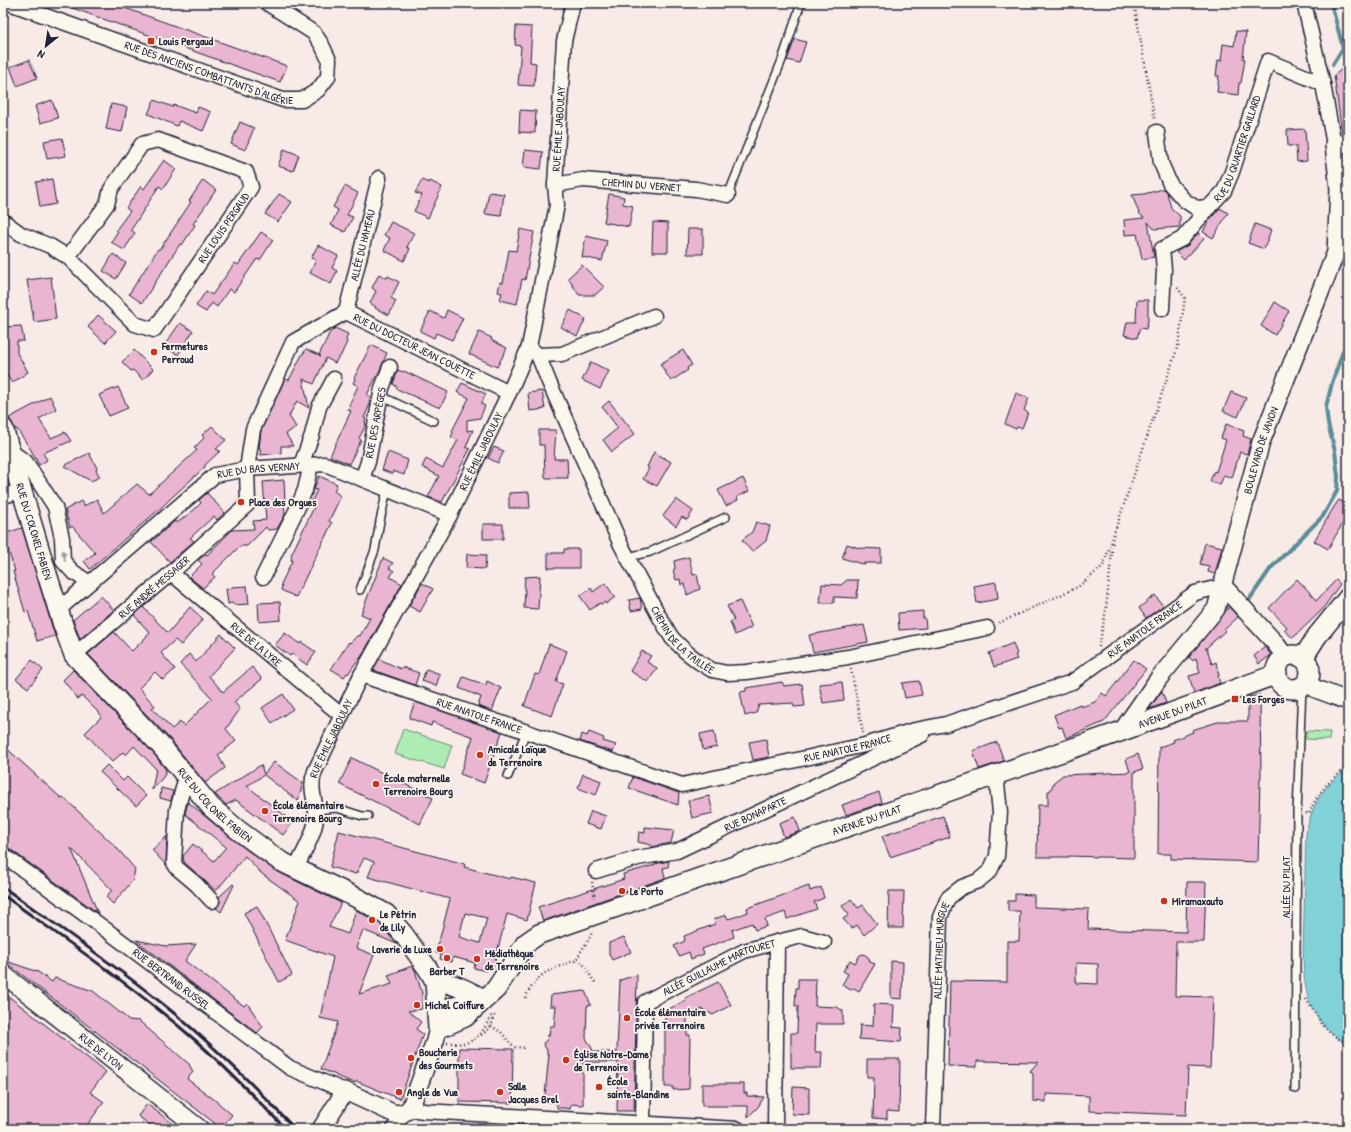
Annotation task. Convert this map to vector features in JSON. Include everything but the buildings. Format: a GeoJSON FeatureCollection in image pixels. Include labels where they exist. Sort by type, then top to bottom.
{"type":"FeatureCollection","features":[{"type":"Feature","properties":{"kind":"main road","name":"RUE DU COLONEL FABIEN"},"geometry":{"type":"LineString","coordinates":[[3,428],[58,610],[74,655],[162,747],[211,807],[238,830],[280,860],[386,914],[404,935],[435,981],[438,1019]]}},
{"type":"Feature","properties":{"kind":"main road"},"geometry":{"type":"LineString","coordinates":[[1294,658],[1307,662],[1310,672],[1304,684],[1296,688],[1286,687],[1278,680],[1276,674],[1278,664],[1294,658],[1317,636],[1348,598]]}},
{"type":"Feature","properties":{"kind":"main road","name":"AVENUE DU PILAT"},"geometry":{"type":"LineString","coordinates":[[438,1019],[465,1017],[489,1004],[496,989],[526,943],[539,934],[1122,731],[1276,674]]}},
{"type":"Feature","properties":{"kind":"main road"},"geometry":{"type":"LineString","coordinates":[[435,981],[451,983],[462,987],[489,1004]]}},
{"type":"Feature","properties":{"kind":"street","name":"RUE DES ANCIENS COMBATTANTS D'ALGÉRIE"},"geometry":{"type":"LineString","coordinates":[[9,3],[283,100],[302,100],[318,90],[328,77],[329,60],[322,44],[314,33],[267,3]]}},
{"type":"Feature","properties":{"kind":"street","name":"RUE ÉMILE JABOULAY"},"geometry":{"type":"LineString","coordinates":[[296,868],[315,826],[316,810],[311,784],[313,777],[340,715],[360,675],[450,515],[509,393],[534,351],[557,205],[555,185],[564,42],[573,3]]}},
{"type":"Feature","properties":{"kind":"street"},"geometry":{"type":"LineString","coordinates":[[1304,3],[1323,84],[1341,144]]}},
{"type":"Feature","properties":{"kind":"street","name":"RUE DU QUARTIER GAILLARD"},"geometry":{"type":"LineString","coordinates":[[1157,132],[1161,163],[1170,184],[1184,200],[1196,208],[1209,207],[1224,191],[1232,172],[1268,61],[1323,84]]}},
{"type":"Feature","properties":{"kind":"street","name":"RUE LOUIS PERGAUD"},"geometry":{"type":"LineString","coordinates":[[3,221],[21,234],[50,246],[68,257],[136,324],[154,330],[251,187],[246,172],[158,140],[142,144],[111,189],[107,204],[68,257]]}},
{"type":"Feature","properties":{"kind":"street","name":"BOULEVARD DE JANON"},"geometry":{"type":"LineString","coordinates":[[1122,731],[1159,678],[1216,608],[1261,442],[1336,252],[1341,144]]}},
{"type":"Feature","properties":{"kind":"street","name":"ALLÉE DU HAMEAU"},"geometry":{"type":"LineString","coordinates":[[346,312],[379,178]]}},
{"type":"Feature","properties":{"kind":"street","name":"CHEMIN DU VERNET"},"geometry":{"type":"LineString","coordinates":[[555,185],[583,180],[696,189],[728,195]]}},
{"type":"Feature","properties":{"kind":"street"},"geometry":{"type":"LineString","coordinates":[[1162,309],[1164,270],[1162,249],[1182,239],[1209,207]]}},
{"type":"Feature","properties":{"kind":"street","name":"RUE DU DOCTEUR JEAN COUETTE"},"geometry":{"type":"LineString","coordinates":[[247,469],[253,429],[293,342],[346,312],[509,393]]}},
{"type":"Feature","properties":{"kind":"street"},"geometry":{"type":"LineString","coordinates":[[534,351],[562,354],[654,316]]}},
{"type":"Feature","properties":{"kind":"street","name":"CHEMIN DE LA TAILLÉE"},"geometry":{"type":"LineString","coordinates":[[534,351],[618,538],[659,616],[672,638],[689,655],[712,670],[727,673],[747,672],[848,657],[988,628]]}},
{"type":"Feature","properties":{"kind":"street","name":"RUE DES ARPÈGES"},"geometry":{"type":"LineString","coordinates":[[362,479],[368,462],[382,388],[390,367]]}},
{"type":"Feature","properties":{"kind":"street"},"geometry":{"type":"LineString","coordinates":[[263,577],[305,490],[306,465],[319,407],[334,380]]}},
{"type":"Feature","properties":{"kind":"street","name":"RUE DU COLONEL FABIEN"},"geometry":{"type":"LineString","coordinates":[[10,451],[26,462],[55,507],[62,538],[63,560],[72,571],[89,583]]}},
{"type":"Feature","properties":{"kind":"street","name":"RUE DU BAS VERNAY"},"geometry":{"type":"LineString","coordinates":[[58,610],[215,476],[247,469],[325,464],[450,515]]}},
{"type":"Feature","properties":{"kind":"street","name":"RUE ANDRÉ MESSAGER"},"geometry":{"type":"LineString","coordinates":[[74,655],[171,573],[248,504],[247,469]]}},
{"type":"Feature","properties":{"kind":"street"},"geometry":{"type":"LineString","coordinates":[[3,496],[21,491]]}},
{"type":"Feature","properties":{"kind":"street","name":"RUE DE LA LYRE"},"geometry":{"type":"LineString","coordinates":[[171,573],[340,715]]}},
{"type":"Feature","properties":{"kind":"street"},"geometry":{"type":"LineString","coordinates":[[1223,586],[1280,648],[1294,658]]}},
{"type":"Feature","properties":{"kind":"street","name":"RUE ANATOLE FRANCE"},"geometry":{"type":"LineString","coordinates":[[360,675],[682,785],[865,745],[915,730],[946,724],[1072,682],[1195,593],[1223,586]]}},
{"type":"Feature","properties":{"kind":"street"},"geometry":{"type":"LineString","coordinates":[[1304,684],[1348,701]]}},
{"type":"Feature","properties":{"kind":"street","name":"RUE BONAPARTE"},"geometry":{"type":"LineString","coordinates":[[596,871],[638,858],[677,851],[946,724]]}},
{"type":"Feature","properties":{"kind":"street","name":"ALLÉE MATHIEU MURGUE"},"geometry":{"type":"LineString","coordinates":[[933,1129],[940,917],[948,898],[962,887],[978,881],[990,871],[997,856],[1000,812],[996,775]]}},
{"type":"Feature","properties":{"kind":"street"},"geometry":{"type":"LineString","coordinates":[[186,777],[177,810],[174,863],[177,868],[196,884],[212,901]]}},
{"type":"Feature","properties":{"kind":"street","name":"RUE BERTRAND RUSSEL"},"geometry":{"type":"LineString","coordinates":[[3,855],[105,928],[290,1068],[345,1091]]}},
{"type":"Feature","properties":{"kind":"street"},"geometry":{"type":"LineString","coordinates":[[778,942],[802,936],[824,942]]}},
{"type":"Feature","properties":{"kind":"street","name":"ALLÉE GUILLAUME MARTOURET"},"geometry":{"type":"LineString","coordinates":[[643,1124],[645,1002],[744,951],[778,942],[775,1129]]}},
{"type":"Feature","properties":{"kind":"street","name":"RUE DE LYON"},"geometry":{"type":"LineString","coordinates":[[3,974],[200,1129]]}},
{"type":"Feature","properties":{"kind":"street","name":"RUE DU COLONEL FABIEN"},"geometry":{"type":"LineString","coordinates":[[406,1111],[435,1041],[438,1019]]}},
{"type":"Feature","properties":{"kind":"street"},"geometry":{"type":"LineString","coordinates":[[321,1129],[345,1091],[395,1114],[406,1111],[424,1111],[609,1126],[643,1124],[738,1129]]}},
{"type":"Feature","properties":{"kind":"street"},"geometry":{"type":"LineString","coordinates":[[394,1129],[406,1111]]}},
{"type":"Feature","properties":{"kind":"lane"},"geometry":{"type":"LineString","coordinates":[[728,195],[782,60],[802,3]]}},
{"type":"Feature","properties":{"kind":"lane"},"geometry":{"type":"LineString","coordinates":[[381,396],[434,421]]}},
{"type":"Feature","properties":{"kind":"lane"},"geometry":{"type":"LineString","coordinates":[[360,590],[375,550],[387,490]]}},
{"type":"Feature","properties":{"kind":"lane"},"geometry":{"type":"LineString","coordinates":[[628,557],[650,552],[726,517]]}},
{"type":"Feature","properties":{"kind":"lane","name":"ALLÉE DU PILAT"},"geometry":{"type":"LineString","coordinates":[[1295,1089],[1298,813],[1304,684]]}},
{"type":"Feature","properties":{"kind":"lane"},"geometry":{"type":"LineString","coordinates":[[508,776],[526,732]]}},
{"type":"Feature","properties":{"kind":"lane"},"geometry":{"type":"LineString","coordinates":[[316,810],[338,808],[362,816],[368,816]]}},
{"type":"Feature","properties":{"kind":"path"},"geometry":{"type":"LineString","coordinates":[[1134,3],[1157,132]]}},
{"type":"Feature","properties":{"kind":"path"},"geometry":{"type":"LineString","coordinates":[[988,628],[1078,587],[1103,566],[1178,346],[1185,298],[1164,270]]}},
{"type":"Feature","properties":{"kind":"path"},"geometry":{"type":"LineString","coordinates":[[1095,666],[1106,609],[1114,537]]}},
{"type":"Feature","properties":{"kind":"path"},"geometry":{"type":"LineString","coordinates":[[848,657],[865,745]]}},
{"type":"Feature","properties":{"kind":"path"},"geometry":{"type":"LineString","coordinates":[[1309,814],[1319,793],[1328,783],[1348,767]]}},
{"type":"Feature","properties":{"kind":"path"},"geometry":{"type":"LineString","coordinates":[[594,899],[590,873],[596,871]]}},
{"type":"Feature","properties":{"kind":"path"},"geometry":{"type":"LineString","coordinates":[[577,960],[579,953],[588,939]]}},
{"type":"Feature","properties":{"kind":"path"},"geometry":{"type":"LineString","coordinates":[[525,998],[535,982],[546,971],[577,960],[582,962],[596,983]]}},
{"type":"Feature","properties":{"kind":"path"},"geometry":{"type":"LineString","coordinates":[[1296,986],[1322,1024],[1330,1033],[1348,1045]]}},
{"type":"Feature","properties":{"kind":"path"},"geometry":{"type":"LineString","coordinates":[[478,1036],[488,1030],[493,1022],[489,1004]]}},
{"type":"Feature","properties":{"kind":"path"},"geometry":{"type":"LineString","coordinates":[[491,1026],[500,1032],[510,1044],[515,1047],[525,1048]]}},
{"type":"Feature","properties":{"kind":"green space"},"geometry":{"type":"Polygon","coordinates":[[[403,729],[452,745],[444,769],[395,754],[403,729]]]}},
{"type":"Feature","properties":{"kind":"green space"},"geometry":{"type":"Polygon","coordinates":[[[1306,731],[1330,732],[1329,740],[1306,739],[1306,731]]]}},
{"type":"Feature","properties":{"kind":"water"},"geometry":{"type":"Polygon","coordinates":[[[1348,769],[1348,1044],[1331,1033],[1319,1020],[1311,1005],[1306,989],[1303,954],[1306,834],[1315,804],[1320,796],[1339,775],[1348,769]]]}},
{"type":"Feature","properties":{"kind":"waterway"},"geometry":{"type":"LineString","coordinates":[[1331,3],[1343,48],[1333,64]]}},
{"type":"Feature","properties":{"kind":"waterway"},"geometry":{"type":"LineString","coordinates":[[1249,600],[1271,568],[1323,516],[1337,491],[1338,477],[1335,451],[1328,424],[1326,407],[1332,383],[1348,337]]}},
{"type":"Feature","properties":{"kind":"railway"},"geometry":{"type":"LineString","coordinates":[[3,887],[145,989],[198,1033],[262,1094],[292,1126]]}},
{"type":"Feature","properties":{"kind":"railway"},"geometry":{"type":"LineString","coordinates":[[3,895],[100,965],[172,1020],[195,1040],[286,1129]]}},
{"type":"Feature","properties":{"kind":"place","name":"Louis Pergaud"},"geometry":{"type":"Point","coordinates":[151,41]}},
{"type":"Feature","properties":{"kind":"place","name":"Fermetures Perroud"},"geometry":{"type":"Point","coordinates":[154,352]}},
{"type":"Feature","properties":{"kind":"place","name":"Place des Orgues"},"geometry":{"type":"Point","coordinates":[241,502]}},
{"type":"Feature","properties":{"kind":"place","name":"Les Forges"},"geometry":{"type":"Point","coordinates":[1235,699]}},
{"type":"Feature","properties":{"kind":"place","name":"Amicale Laïque de Terrenoire"},"geometry":{"type":"Point","coordinates":[480,755]}},
{"type":"Feature","properties":{"kind":"place","name":"École maternelle Terrenoire Bourg"},"geometry":{"type":"Point","coordinates":[376,784]}},
{"type":"Feature","properties":{"kind":"place","name":"École élémentaire Terrenoire Bourg"},"geometry":{"type":"Point","coordinates":[265,811]}},
{"type":"Feature","properties":{"kind":"place","name":"Le Porto"},"geometry":{"type":"Point","coordinates":[622,891]}},
{"type":"Feature","properties":{"kind":"place","name":"Miramaxauto"},"geometry":{"type":"Point","coordinates":[1164,901]}},
{"type":"Feature","properties":{"kind":"place","name":"Le Pétrin de Lily"},"geometry":{"type":"Point","coordinates":[372,920]}},
{"type":"Feature","properties":{"kind":"place","name":"Laverie de Luxe"},"geometry":{"type":"Point","coordinates":[440,949]}},
{"type":"Feature","properties":{"kind":"place","name":"Barber T"},"geometry":{"type":"Point","coordinates":[447,958]}},
{"type":"Feature","properties":{"kind":"place","name":"Médiathèque de Terrenoire"},"geometry":{"type":"Point","coordinates":[477,959]}},
{"type":"Feature","properties":{"kind":"place","name":"Michel Coiffure"},"geometry":{"type":"Point","coordinates":[417,1005]}},
{"type":"Feature","properties":{"kind":"place","name":"École élémentaire privée Terrenoire"},"geometry":{"type":"Point","coordinates":[627,1018]}},
{"type":"Feature","properties":{"kind":"place","name":"Boucherie des Gourmets"},"geometry":{"type":"Point","coordinates":[411,1058]}},
{"type":"Feature","properties":{"kind":"place","name":"Église Notre-Dame de Terrenoire"},"geometry":{"type":"Point","coordinates":[566,1060]}},
{"type":"Feature","properties":{"kind":"place","name":"École sainte-Blandine"},"geometry":{"type":"Point","coordinates":[599,1087]}},
{"type":"Feature","properties":{"kind":"place","name":"Angle de Vue"},"geometry":{"type":"Point","coordinates":[399,1092]}},
{"type":"Feature","properties":{"kind":"place","name":"Salle Jacques Brel"},"geometry":{"type":"Point","coordinates":[500,1092]}}]}
